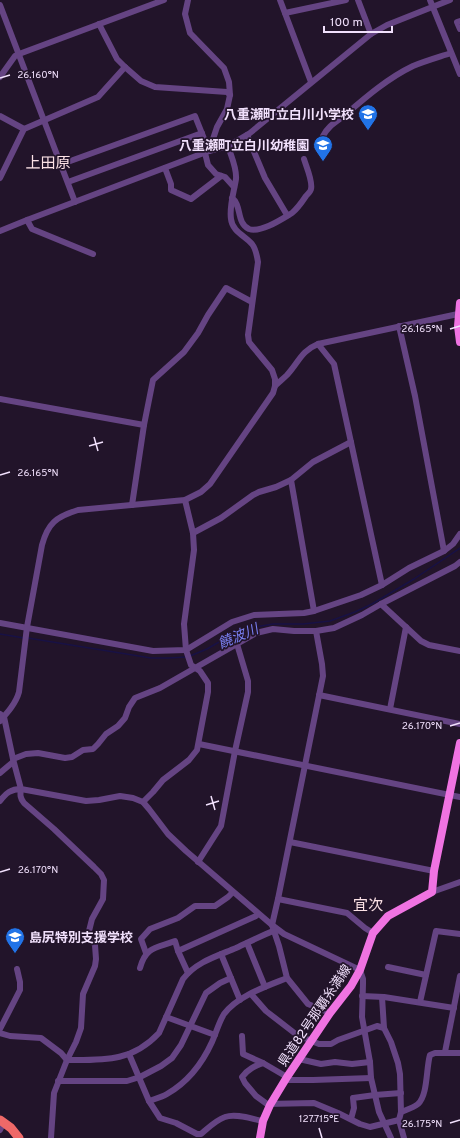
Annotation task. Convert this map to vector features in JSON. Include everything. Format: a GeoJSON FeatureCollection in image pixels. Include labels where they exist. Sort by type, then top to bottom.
{"type":"FeatureCollection","features":[{"type":"Feature","properties":{"kind":"highway"},"geometry":{"type":"LineString","coordinates":[[1,1124],[12,1128],[19,1138]]}},
{"type":"Feature","properties":{"kind":"main road"},"geometry":{"type":"LineString","coordinates":[[460,303],[458,314],[460,342]]}},
{"type":"Feature","properties":{"kind":"main road"},"geometry":{"type":"LineString","coordinates":[[432,892],[434,871],[460,744]]}},
{"type":"Feature","properties":{"kind":"main road","name":"県道82号那覇糸満線"},"geometry":{"type":"LineString","coordinates":[[260,1138],[263,1121],[270,1105],[330,1013],[351,986],[360,970],[373,933],[388,916],[432,892]]}},
{"type":"Feature","properties":{"kind":"street"},"geometry":{"type":"LineString","coordinates":[[0,77],[15,56],[19,54],[164,0]]}},
{"type":"Feature","properties":{"kind":"street"},"geometry":{"type":"LineString","coordinates":[[188,0],[186,14],[190,33],[224,68],[229,82],[230,95],[227,109],[217,127],[207,152]]}},
{"type":"Feature","properties":{"kind":"street"},"geometry":{"type":"LineString","coordinates":[[280,0],[311,82]]}},
{"type":"Feature","properties":{"kind":"street"},"geometry":{"type":"LineString","coordinates":[[285,13],[346,0]]}},
{"type":"Feature","properties":{"kind":"street"},"geometry":{"type":"LineString","coordinates":[[358,0],[371,34]]}},
{"type":"Feature","properties":{"kind":"street"},"geometry":{"type":"LineString","coordinates":[[430,0],[451,53],[458,64],[460,74]]}},
{"type":"Feature","properties":{"kind":"street"},"geometry":{"type":"LineString","coordinates":[[0,231],[207,152],[228,146],[247,135],[263,123],[371,34],[388,25],[450,0]]}},
{"type":"Feature","properties":{"kind":"street"},"geometry":{"type":"LineString","coordinates":[[0,5],[62,164],[75,202]]}},
{"type":"Feature","properties":{"kind":"street"},"geometry":{"type":"LineString","coordinates":[[460,21],[457,22],[460,29]]}},
{"type":"Feature","properties":{"kind":"street"},"geometry":{"type":"LineString","coordinates":[[99,24],[117,59],[141,81],[155,87],[227,92],[230,95]]}},
{"type":"Feature","properties":{"kind":"street"},"geometry":{"type":"LineString","coordinates":[[323,136],[327,129],[364,98],[395,77],[413,66],[451,53]]}},
{"type":"Feature","properties":{"kind":"street"},"geometry":{"type":"LineString","coordinates":[[0,178],[24,129],[98,97],[125,67]]}},
{"type":"Feature","properties":{"kind":"street"},"geometry":{"type":"LineString","coordinates":[[0,116],[24,129]]}},
{"type":"Feature","properties":{"kind":"street"},"geometry":{"type":"LineString","coordinates":[[62,164],[195,116],[202,133],[207,152],[208,165],[216,174],[225,177],[234,187]]}},
{"type":"Feature","properties":{"kind":"street"},"geometry":{"type":"LineString","coordinates":[[68,182],[202,133]]}},
{"type":"Feature","properties":{"kind":"street"},"geometry":{"type":"LineString","coordinates":[[247,135],[265,178],[287,215]]}},
{"type":"Feature","properties":{"kind":"street"},"geometry":{"type":"LineString","coordinates":[[51,1138],[54,1093],[76,1042],[80,1028],[83,994],[95,966],[95,945],[89,935],[89,931],[92,919],[103,899],[104,880],[101,874],[94,867],[21,800],[21,788],[1,717],[17,699],[20,692],[27,629],[42,546],[45,535],[50,526],[56,519],[78,510],[185,500],[201,492],[210,484],[271,397],[275,386],[275,379],[272,370],[249,342],[248,330],[258,262],[257,253],[253,245],[234,227],[230,219],[236,177],[235,167],[228,146]]}},
{"type":"Feature","properties":{"kind":"street"},"geometry":{"type":"LineString","coordinates":[[232,198],[236,201],[242,223],[247,228],[254,230],[265,228],[292,212],[311,190],[311,182],[304,159]]}},
{"type":"Feature","properties":{"kind":"street"},"geometry":{"type":"LineString","coordinates":[[165,168],[171,184],[171,190],[191,199],[221,176]]}},
{"type":"Feature","properties":{"kind":"street"},"geometry":{"type":"LineString","coordinates":[[27,220],[32,229],[93,254]]}},
{"type":"Feature","properties":{"kind":"street"},"geometry":{"type":"LineString","coordinates":[[132,505],[144,424],[153,380],[184,352],[198,333],[226,288],[252,302]]}},
{"type":"Feature","properties":{"kind":"street"},"geometry":{"type":"LineString","coordinates":[[275,386],[288,374],[304,352],[311,346],[458,314]]}},
{"type":"Feature","properties":{"kind":"street"},"geometry":{"type":"LineString","coordinates":[[399,326],[415,396],[444,551]]}},
{"type":"Feature","properties":{"kind":"street"},"geometry":{"type":"LineString","coordinates":[[318,344],[334,364],[382,585]]}},
{"type":"Feature","properties":{"kind":"street"},"geometry":{"type":"LineString","coordinates":[[0,400],[144,424]]}},
{"type":"Feature","properties":{"kind":"street"},"geometry":{"type":"LineString","coordinates":[[192,533],[221,518],[253,495],[291,480],[313,462],[351,442]]}},
{"type":"Feature","properties":{"kind":"street"},"geometry":{"type":"LineString","coordinates":[[291,480],[314,611]]}},
{"type":"Feature","properties":{"kind":"street"},"geometry":{"type":"LineString","coordinates":[[143,802],[163,780],[194,755],[197,750],[208,692],[208,683],[200,672],[193,667],[186,652],[184,624],[194,550],[185,500]]}},
{"type":"Feature","properties":{"kind":"street"},"geometry":{"type":"LineString","coordinates":[[0,623],[154,651],[186,652],[232,622],[254,615],[304,613],[314,611],[361,595],[382,585],[409,568],[444,551],[453,544],[460,534]]}},
{"type":"Feature","properties":{"kind":"street"},"geometry":{"type":"LineString","coordinates":[[0,774],[13,760],[26,754],[38,753],[65,758],[72,757],[83,750],[93,749],[106,734],[118,726],[125,718],[129,707],[135,698],[160,688],[193,667],[256,633],[273,629],[294,631],[334,628],[362,616],[381,604],[460,562]]}},
{"type":"Feature","properties":{"kind":"street"},"geometry":{"type":"LineString","coordinates":[[381,604],[421,641],[429,645],[460,651]]}},
{"type":"Feature","properties":{"kind":"street"},"geometry":{"type":"LineString","coordinates":[[390,709],[406,628]]}},
{"type":"Feature","properties":{"kind":"street"},"geometry":{"type":"LineString","coordinates":[[316,630],[323,676],[272,928],[279,946],[287,978],[308,1004],[330,1013]]}},
{"type":"Feature","properties":{"kind":"street"},"geometry":{"type":"LineString","coordinates":[[198,862],[221,826],[248,692],[248,681],[237,644]]}},
{"type":"Feature","properties":{"kind":"street"},"geometry":{"type":"LineString","coordinates":[[319,695],[460,724]]}},
{"type":"Feature","properties":{"kind":"street"},"geometry":{"type":"LineString","coordinates":[[199,744],[460,797]]}},
{"type":"Feature","properties":{"kind":"street"},"geometry":{"type":"LineString","coordinates":[[0,801],[6,793],[14,789],[21,788],[86,801],[120,796],[133,798],[143,802],[168,834],[186,852],[258,914],[272,928],[360,970],[363,979],[362,1017],[370,1062],[371,1078],[379,1112],[391,1138]]}},
{"type":"Feature","properties":{"kind":"street"},"geometry":{"type":"LineString","coordinates":[[290,842],[434,871]]}},
{"type":"Feature","properties":{"kind":"street"},"geometry":{"type":"LineString","coordinates":[[432,892],[460,882]]}},
{"type":"Feature","properties":{"kind":"street"},"geometry":{"type":"LineString","coordinates":[[146,953],[141,939],[150,929],[178,918],[195,906],[215,906],[233,892]]}},
{"type":"Feature","properties":{"kind":"street"},"geometry":{"type":"LineString","coordinates":[[278,899],[348,913],[373,933]]}},
{"type":"Feature","properties":{"kind":"street"},"geometry":{"type":"LineString","coordinates":[[178,951],[258,914]]}},
{"type":"Feature","properties":{"kind":"street"},"geometry":{"type":"LineString","coordinates":[[0,1033],[10,1036],[41,1038],[67,1060],[106,1060],[129,1054],[145,1046],[159,1033],[183,979],[188,973],[202,962],[247,943],[272,928]]}},
{"type":"Feature","properties":{"kind":"street"},"geometry":{"type":"LineString","coordinates":[[420,1002],[436,931],[460,934]]}},
{"type":"Feature","properties":{"kind":"street"},"geometry":{"type":"LineString","coordinates":[[140,968],[146,953],[150,950],[175,941],[188,973]]}},
{"type":"Feature","properties":{"kind":"street"},"geometry":{"type":"LineString","coordinates":[[247,943],[265,987]]}},
{"type":"Feature","properties":{"kind":"street"},"geometry":{"type":"LineString","coordinates":[[221,954],[240,1000]]}},
{"type":"Feature","properties":{"kind":"street"},"geometry":{"type":"LineString","coordinates":[[388,966],[426,975]]}},
{"type":"Feature","properties":{"kind":"street"},"geometry":{"type":"LineString","coordinates":[[0,1029],[20,990],[17,970]]}},
{"type":"Feature","properties":{"kind":"street"},"geometry":{"type":"LineString","coordinates":[[445,1052],[460,976]]}},
{"type":"Feature","properties":{"kind":"street"},"geometry":{"type":"LineString","coordinates":[[58,1081],[127,1081],[140,1077],[161,1066],[172,1058],[206,993],[220,983],[231,978]]}},
{"type":"Feature","properties":{"kind":"street"},"geometry":{"type":"LineString","coordinates":[[150,1101],[166,1095],[194,1072],[205,1056],[224,1015],[240,1000],[287,978]]}},
{"type":"Feature","properties":{"kind":"street"},"geometry":{"type":"LineString","coordinates":[[250,994],[266,1011],[297,1035],[319,1044],[331,1044],[377,1026],[384,1028]]}},
{"type":"Feature","properties":{"kind":"street"},"geometry":{"type":"LineString","coordinates":[[362,996],[382,997],[454,1008]]}},
{"type":"Feature","properties":{"kind":"street"},"geometry":{"type":"LineString","coordinates":[[382,997],[384,1028],[391,1042],[400,1074],[401,1112],[399,1120],[404,1138]]}},
{"type":"Feature","properties":{"kind":"street"},"geometry":{"type":"LineString","coordinates":[[166,1017],[215,1035]]}},
{"type":"Feature","properties":{"kind":"street"},"geometry":{"type":"LineString","coordinates":[[242,1036],[243,1054],[263,1063],[286,1079],[313,1080],[371,1078]]}},
{"type":"Feature","properties":{"kind":"street"},"geometry":{"type":"LineString","coordinates":[[401,1112],[421,1101],[427,1079],[430,1055],[445,1052],[460,1053]]}},
{"type":"Feature","properties":{"kind":"street"},"geometry":{"type":"LineString","coordinates":[[129,1054],[150,1101],[160,1118],[176,1123],[197,1134],[201,1134],[225,1117],[238,1116],[263,1121]]}},
{"type":"Feature","properties":{"kind":"street"},"geometry":{"type":"LineString","coordinates":[[299,1059],[321,1064],[335,1062],[352,1064],[370,1062]]}},
{"type":"Feature","properties":{"kind":"street"},"geometry":{"type":"LineString","coordinates":[[263,1063],[246,1071],[242,1077],[256,1096],[267,1104],[314,1103],[370,1127],[399,1120]]}},
{"type":"Feature","properties":{"kind":"street"},"geometry":{"type":"LineString","coordinates":[[351,1119],[354,1108],[353,1098],[401,1093]]}},
{"type":"Feature","properties":{"kind":"waterway","name":"饒波川"},"geometry":{"type":"LineString","coordinates":[[190,656],[207,649],[231,635],[250,628],[273,624],[303,624],[330,621],[355,612],[372,604],[414,579],[460,548]]}},
{"type":"Feature","properties":{"kind":"waterway","name":"饒波川"},"geometry":{"type":"LineString","coordinates":[[0,634],[24,638]]}},
{"type":"Feature","properties":{"kind":"waterway","name":"饒波川"},"geometry":{"type":"LineString","coordinates":[[28,638],[151,658],[186,657]]}},
{"type":"Feature","properties":{"kind":"place","name":"八重瀬町立白川小学校"},"geometry":{"type":"Point","coordinates":[368,131]}},
{"type":"Feature","properties":{"kind":"place","name":"八重瀬町立白川幼稚園"},"geometry":{"type":"Point","coordinates":[323,162]}},
{"type":"Feature","properties":{"kind":"place","name":"島尻特別支援学校"},"geometry":{"type":"Point","coordinates":[15,954]}},
{"type":"Feature","properties":{"kind":"district","name":"上田原"},"geometry":{"type":"Point","coordinates":[48,163]}},
{"type":"Feature","properties":{"kind":"district","name":"宜次"},"geometry":{"type":"Point","coordinates":[368,905]}}]}
